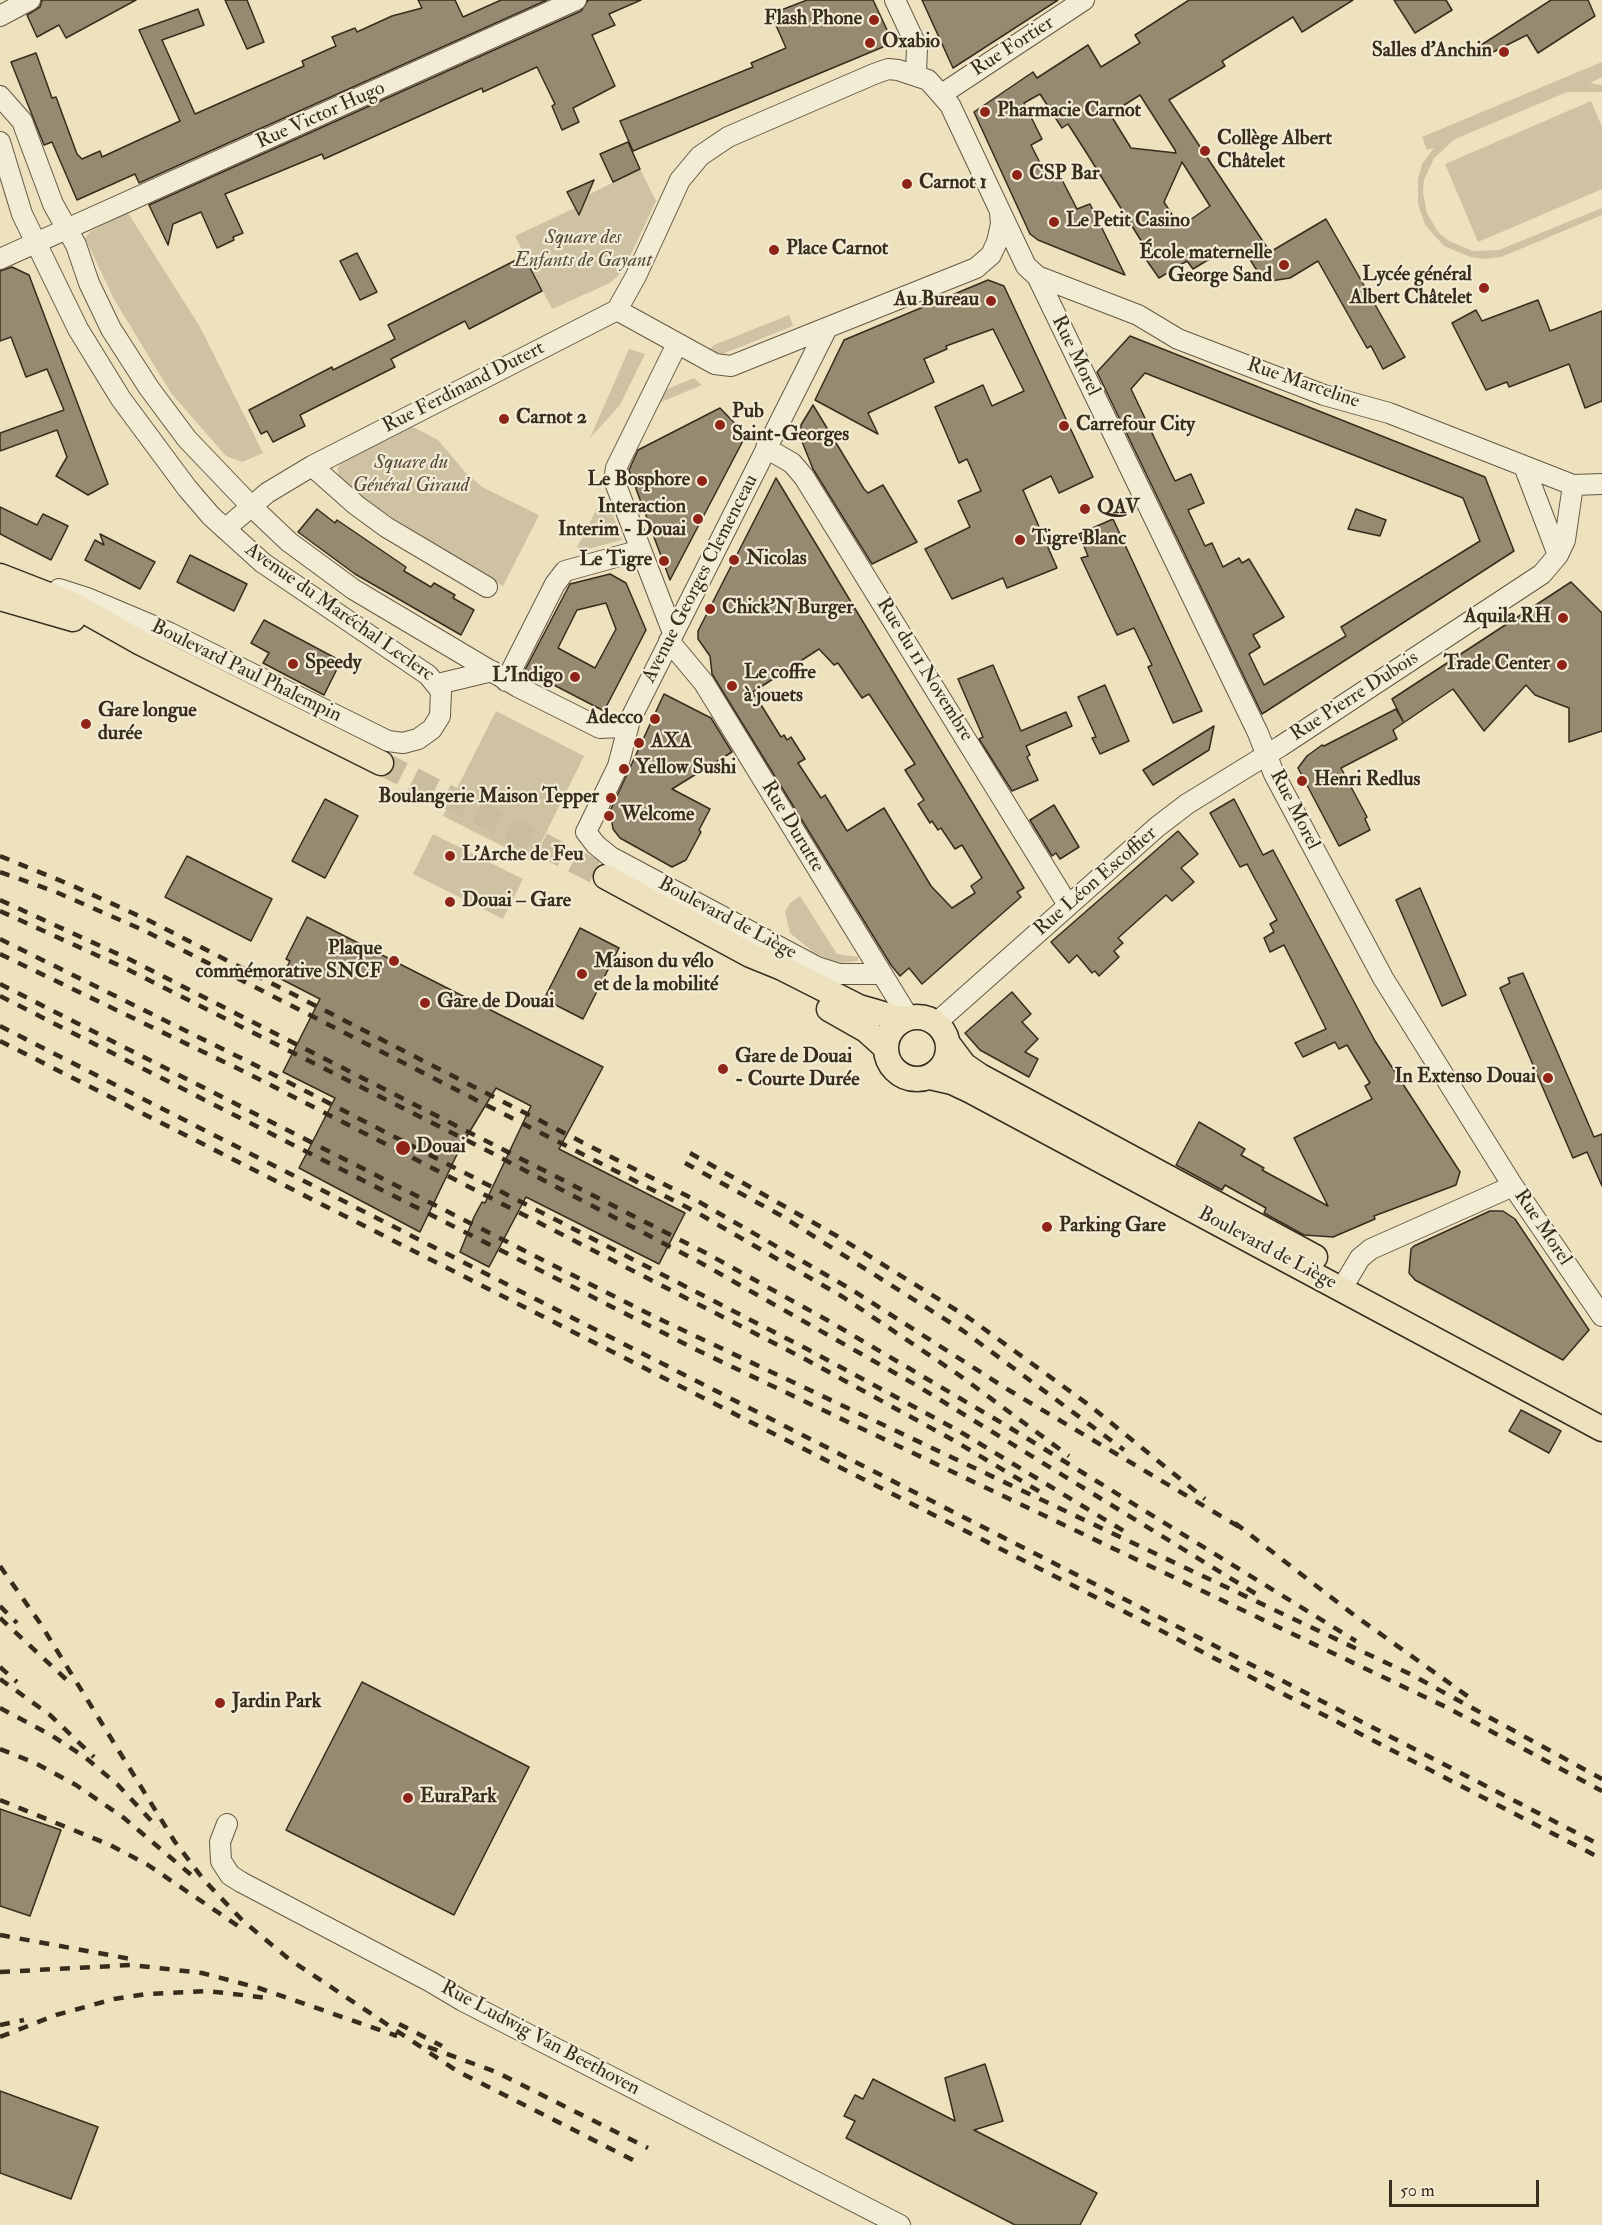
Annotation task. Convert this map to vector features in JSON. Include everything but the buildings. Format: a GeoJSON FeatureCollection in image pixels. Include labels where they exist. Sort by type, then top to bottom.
{"type":"FeatureCollection","features":[{"type":"Feature","properties":{"kind":"main road","name":"Boulevard Paul Phalempin"},"geometry":{"type":"LineString","coordinates":[[4,584],[141,643],[381,763]]}},
{"type":"Feature","properties":{"kind":"main road","name":"Boulevard de Liège"},"geometry":{"type":"LineString","coordinates":[[606,878],[750,955],[867,1010],[907,1019]]}},
{"type":"Feature","properties":{"kind":"main road","name":"Boulevard de Liège"},"geometry":{"type":"LineString","coordinates":[[750,955],[806,996],[866,1030],[886,1048]]}},
{"type":"Feature","properties":{"kind":"main road"},"geometry":{"type":"LineString","coordinates":[[920,1017],[936,1023],[943,1031],[949,1046],[943,1066],[930,1077],[915,1080],[900,1074],[889,1061],[886,1048],[891,1031],[907,1019],[920,1017]]}},
{"type":"Feature","properties":{"kind":"main road","name":"Boulevard de Liège"},"geometry":{"type":"LineString","coordinates":[[949,1046],[964,1065],[980,1076],[1602,1429]]}},
{"type":"Feature","properties":{"kind":"main road","name":"Boulevard de Liège"},"geometry":{"type":"LineString","coordinates":[[930,1077],[951,1082],[971,1091],[1602,1412]]}},
{"type":"Feature","properties":{"kind":"street"},"geometry":{"type":"LineString","coordinates":[[0,16],[30,0]]}},
{"type":"Feature","properties":{"kind":"street","name":"Rue Victor Hugo"},"geometry":{"type":"LineString","coordinates":[[0,259],[576,0]]}},
{"type":"Feature","properties":{"kind":"street"},"geometry":{"type":"LineString","coordinates":[[895,0],[917,47],[916,75]]}},
{"type":"Feature","properties":{"kind":"street","name":"Rue Fortier"},"geometry":{"type":"LineString","coordinates":[[942,94],[1084,0]]}},
{"type":"Feature","properties":{"kind":"street"},"geometry":{"type":"LineString","coordinates":[[999,209],[999,236],[991,255],[982,264],[826,330],[731,366],[715,364],[618,310],[680,180],[705,152],[728,137],[888,69],[916,75],[932,83],[942,94],[960,124],[999,209],[1014,234],[1026,266],[1036,276]]}},
{"type":"Feature","properties":{"kind":"street","name":"Avenue du Maréchal Leclerc"},"geometry":{"type":"LineString","coordinates":[[0,96],[22,121],[53,204],[76,245],[101,310],[149,388],[199,453],[250,506],[289,542],[352,589],[499,676],[600,728],[622,727],[630,720]]}},
{"type":"Feature","properties":{"kind":"street","name":"Avenue du Maréchal Leclerc"},"geometry":{"type":"LineString","coordinates":[[0,142],[19,205],[78,329],[109,381],[187,488],[225,529],[263,563],[398,652],[438,684],[499,676]]}},
{"type":"Feature","properties":{"kind":"street","name":"Rue Marceline"},"geometry":{"type":"LineString","coordinates":[[1036,276],[1138,315],[1178,339],[1324,395],[1389,413],[1573,485]]}},
{"type":"Feature","properties":{"kind":"street","name":"Rue Morel"},"geometry":{"type":"LineString","coordinates":[[1036,276],[1274,774],[1383,978],[1513,1186],[1602,1316]]}},
{"type":"Feature","properties":{"kind":"street","name":"Rue Ferdinand Dutert"},"geometry":{"type":"LineString","coordinates":[[250,506],[312,466],[618,310]]}},
{"type":"Feature","properties":{"kind":"street","name":"Avenue Georges Clemenceau"},"geometry":{"type":"LineString","coordinates":[[586,832],[619,763],[630,720],[826,330]]}},
{"type":"Feature","properties":{"kind":"street","name":"Rue Durutte"},"geometry":{"type":"LineString","coordinates":[[677,344],[614,480],[671,637],[704,683],[882,974],[907,1019]]}},
{"type":"Feature","properties":{"kind":"street","name":"Rue du 11 Novembre"},"geometry":{"type":"LineString","coordinates":[[766,448],[792,463],[804,477],[1068,905]]}},
{"type":"Feature","properties":{"kind":"street"},"geometry":{"type":"LineString","coordinates":[[312,466],[356,505],[386,527],[488,587]]}},
{"type":"Feature","properties":{"kind":"street"},"geometry":{"type":"LineString","coordinates":[[1524,466],[1558,555]]}},
{"type":"Feature","properties":{"kind":"street"},"geometry":{"type":"LineString","coordinates":[[1573,485],[1602,484]]}},
{"type":"Feature","properties":{"kind":"street","name":"Rue Pierre Dubois"},"geometry":{"type":"LineString","coordinates":[[1266,754],[1542,574],[1558,555],[1565,540],[1573,485]]}},
{"type":"Feature","properties":{"kind":"street","name":"Avenue du Maréchal Leclerc"},"geometry":{"type":"LineString","coordinates":[[225,529],[250,506]]}},
{"type":"Feature","properties":{"kind":"street"},"geometry":{"type":"LineString","coordinates":[[499,676],[565,571],[641,550]]}},
{"type":"Feature","properties":{"kind":"street","name":"Boulevard Paul Phalempin"},"geometry":{"type":"LineString","coordinates":[[4,584],[71,592],[140,619],[388,741],[411,742],[432,729],[442,710],[443,697],[438,684]]}},
{"type":"Feature","properties":{"kind":"street","name":"Rue Léon Escoffier"},"geometry":{"type":"LineString","coordinates":[[936,1023],[1157,827],[1202,794],[1266,754]]}},
{"type":"Feature","properties":{"kind":"street","name":"Boulevard de Liège"},"geometry":{"type":"LineString","coordinates":[[586,832],[610,857],[817,967],[839,974],[882,974]]}},
{"type":"Feature","properties":{"kind":"street"},"geometry":{"type":"LineString","coordinates":[[1345,1282],[1360,1258],[1371,1249],[1513,1186]]}},
{"type":"Feature","properties":{"kind":"street","name":"Rue Ludwig Van Beethoven"},"geometry":{"type":"LineString","coordinates":[[227,1824],[220,1842],[221,1861],[230,1875],[241,1882],[873,2219],[900,2225]]}},
{"type":"Feature","properties":{"kind":"green space"},"geometry":{"type":"Polygon","coordinates":[[[1602,62],[1602,77],[1590,83],[1602,85],[1602,92],[1567,92],[1455,139],[1434,158],[1424,180],[1423,192],[1427,213],[1438,232],[1449,241],[1473,251],[1499,250],[1602,208],[1602,215],[1501,257],[1484,259],[1470,257],[1444,246],[1425,225],[1418,204],[1418,179],[1422,164],[1434,148],[1427,150],[1422,137],[1602,62]]]}},
{"type":"Feature","properties":{"kind":"green space"},"geometry":{"type":"Polygon","coordinates":[[[1591,101],[1602,127],[1602,189],[1478,242],[1445,164],[1591,101]]]}},
{"type":"Feature","properties":{"kind":"green space","name":"Square des Enfants de Gayant"},"geometry":{"type":"Polygon","coordinates":[[[640,169],[656,201],[623,271],[610,283],[552,309],[515,236],[581,205],[580,199],[640,169]]]}},
{"type":"Feature","properties":{"kind":"green space"},"geometry":{"type":"Polygon","coordinates":[[[128,213],[200,327],[263,453],[242,462],[226,456],[171,393],[114,299],[85,238],[91,231],[128,213]]]}},
{"type":"Feature","properties":{"kind":"green space"},"geometry":{"type":"Polygon","coordinates":[[[789,315],[793,326],[715,357],[709,350],[714,345],[789,315]]]}},
{"type":"Feature","properties":{"kind":"green space"},"geometry":{"type":"Polygon","coordinates":[[[629,349],[645,354],[620,405],[590,438],[629,349]]]}},
{"type":"Feature","properties":{"kind":"green space"},"geometry":{"type":"Polygon","coordinates":[[[694,378],[702,385],[654,405],[660,392],[694,378]]]}},
{"type":"Feature","properties":{"kind":"green space","name":"Square du Général Giraud"},"geometry":{"type":"Polygon","coordinates":[[[409,425],[438,440],[466,473],[482,487],[539,515],[503,586],[361,498],[341,482],[337,469],[341,462],[409,425]]]}},
{"type":"Feature","properties":{"kind":"green space"},"geometry":{"type":"Polygon","coordinates":[[[602,499],[607,499],[622,540],[580,551],[577,547],[602,499]]]}},
{"type":"Feature","properties":{"kind":"green space"},"geometry":{"type":"Polygon","coordinates":[[[496,711],[584,756],[532,861],[443,816],[496,711]]]}},
{"type":"Feature","properties":{"kind":"green space"},"geometry":{"type":"Polygon","coordinates":[[[433,834],[523,879],[503,919],[413,874],[433,834]]]}},
{"type":"Feature","properties":{"kind":"green space"},"geometry":{"type":"Polygon","coordinates":[[[800,896],[837,954],[858,957],[858,961],[837,963],[814,953],[790,933],[785,912],[790,903],[800,896]]]}},
{"type":"Feature","properties":{"kind":"tunnel"},"geometry":{"type":"LineString","coordinates":[[381,763],[606,877]]}},
{"type":"Feature","properties":{"kind":"railway"},"geometry":{"type":"LineString","coordinates":[[0,856],[148,920],[701,1203],[849,1288],[1007,1389],[1241,1528]]}},
{"type":"Feature","properties":{"kind":"railway"},"geometry":{"type":"LineString","coordinates":[[0,872],[56,892],[143,930],[696,1212],[843,1297],[959,1375],[1069,1456]]}},
{"type":"Feature","properties":{"kind":"railway"},"geometry":{"type":"LineString","coordinates":[[0,900],[131,960],[706,1253],[827,1320],[1007,1426],[1356,1641]]}},
{"type":"Feature","properties":{"kind":"railway"},"geometry":{"type":"LineString","coordinates":[[0,911],[127,969],[488,1151],[701,1263],[916,1385],[1261,1597]]}},
{"type":"Feature","properties":{"kind":"railway"},"geometry":{"type":"LineString","coordinates":[[0,939],[251,1063],[809,1350],[959,1431],[1127,1533]]}},
{"type":"Feature","properties":{"kind":"railway"},"geometry":{"type":"LineString","coordinates":[[0,954],[245,1072],[805,1359],[953,1440],[1042,1493]]}},
{"type":"Feature","properties":{"kind":"railway"},"geometry":{"type":"LineString","coordinates":[[0,984],[651,1315],[1412,1675],[1602,1779]]}},
{"type":"Feature","properties":{"kind":"railway"},"geometry":{"type":"LineString","coordinates":[[0,996],[699,1351],[1448,1708],[1602,1791]]}},
{"type":"Feature","properties":{"kind":"railway"},"geometry":{"type":"LineString","coordinates":[[0,1026],[1132,1603],[1602,1846]]}},
{"type":"Feature","properties":{"kind":"railway"},"geometry":{"type":"LineString","coordinates":[[0,1041],[1127,1613],[1602,1859]]}},
{"type":"Feature","properties":{"kind":"railway"},"geometry":{"type":"LineString","coordinates":[[690,1153],[837,1236],[969,1318],[1089,1405],[1205,1499]]}},
{"type":"Feature","properties":{"kind":"railway"},"geometry":{"type":"LineString","coordinates":[[685,1163],[780,1215],[962,1330],[1124,1450]]}},
{"type":"Feature","properties":{"kind":"railway"},"geometry":{"type":"LineString","coordinates":[[1235,1523],[1354,1615],[1473,1700]]}},
{"type":"Feature","properties":{"kind":"railway"},"geometry":{"type":"LineString","coordinates":[[0,1566],[40,1623],[175,1842],[204,1880],[243,1921],[289,1959],[457,2071],[639,2163]]}},
{"type":"Feature","properties":{"kind":"railway"},"geometry":{"type":"LineString","coordinates":[[0,1606],[17,1623]]}},
{"type":"Feature","properties":{"kind":"railway"},"geometry":{"type":"LineString","coordinates":[[0,1618],[70,1683]]}},
{"type":"Feature","properties":{"kind":"railway"},"geometry":{"type":"LineString","coordinates":[[0,1667],[17,1682]]}},
{"type":"Feature","properties":{"kind":"railway"},"geometry":{"type":"LineString","coordinates":[[0,1679],[50,1715],[94,1757]]}},
{"type":"Feature","properties":{"kind":"railway"},"geometry":{"type":"LineString","coordinates":[[0,1708],[51,1735],[86,1758],[118,1785],[158,1828]]}},
{"type":"Feature","properties":{"kind":"railway"},"geometry":{"type":"LineString","coordinates":[[0,1749],[35,1763],[76,1785],[124,1818],[196,1879]]}},
{"type":"Feature","properties":{"kind":"railway"},"geometry":{"type":"LineString","coordinates":[[0,1800],[110,1845],[148,1865],[241,1928]]}},
{"type":"Feature","properties":{"kind":"railway"},"geometry":{"type":"LineString","coordinates":[[0,1935],[131,1959]]}},
{"type":"Feature","properties":{"kind":"railway"},"geometry":{"type":"LineString","coordinates":[[0,1972],[131,1965],[202,1973],[259,1988],[397,2036]]}},
{"type":"Feature","properties":{"kind":"railway"},"geometry":{"type":"LineString","coordinates":[[0,2037],[56,2015],[114,1999],[146,1994],[207,1991],[268,1998]]}},
{"type":"Feature","properties":{"kind":"railway"},"geometry":{"type":"LineString","coordinates":[[0,2025],[24,2020]]}},
{"type":"Feature","properties":{"kind":"railway"},"geometry":{"type":"LineString","coordinates":[[399,2024],[442,2046]]}},
{"type":"Feature","properties":{"kind":"railway"},"geometry":{"type":"LineString","coordinates":[[428,2047],[496,2072],[648,2148]]}},
{"type":"Feature","properties":{"kind":"place","name":"Flash Phone"},"geometry":{"type":"Point","coordinates":[874,20]}},
{"type":"Feature","properties":{"kind":"place","name":"Oxabio"},"geometry":{"type":"Point","coordinates":[870,43]}},
{"type":"Feature","properties":{"kind":"place","name":"Salles d'Anchin"},"geometry":{"type":"Point","coordinates":[1504,52]}},
{"type":"Feature","properties":{"kind":"place","name":"Pharmacie Carnot"},"geometry":{"type":"Point","coordinates":[985,112]}},
{"type":"Feature","properties":{"kind":"place","name":"Collège Albert Châtelet"},"geometry":{"type":"Point","coordinates":[1205,151]}},
{"type":"Feature","properties":{"kind":"place","name":"CSP Bar"},"geometry":{"type":"Point","coordinates":[1017,175]}},
{"type":"Feature","properties":{"kind":"place","name":"Carnot 1"},"geometry":{"type":"Point","coordinates":[907,184]}},
{"type":"Feature","properties":{"kind":"place","name":"Le Petit Casino"},"geometry":{"type":"Point","coordinates":[1054,222]}},
{"type":"Feature","properties":{"kind":"place","name":"Place Carnot"},"geometry":{"type":"Point","coordinates":[774,250]}},
{"type":"Feature","properties":{"kind":"place","name":"École maternelle George Sand"},"geometry":{"type":"Point","coordinates":[1284,265]}},
{"type":"Feature","properties":{"kind":"place","name":"Lycée général Albert Châtelet"},"geometry":{"type":"Point","coordinates":[1484,288]}},
{"type":"Feature","properties":{"kind":"place","name":"Au Bureau"},"geometry":{"type":"Point","coordinates":[991,301]}},
{"type":"Feature","properties":{"kind":"place","name":"Carnot 2"},"geometry":{"type":"Point","coordinates":[504,419]}},
{"type":"Feature","properties":{"kind":"place","name":"Pub Saint-Georges"},"geometry":{"type":"Point","coordinates":[720,425]}},
{"type":"Feature","properties":{"kind":"place","name":"Carrefour City"},"geometry":{"type":"Point","coordinates":[1064,426]}},
{"type":"Feature","properties":{"kind":"place","name":"Le Bosphore"},"geometry":{"type":"Point","coordinates":[702,481]}},
{"type":"Feature","properties":{"kind":"place","name":"QAV"},"geometry":{"type":"Point","coordinates":[1085,509]}},
{"type":"Feature","properties":{"kind":"place","name":"Interaction Interim - Douai"},"geometry":{"type":"Point","coordinates":[698,519]}},
{"type":"Feature","properties":{"kind":"place","name":"Tigre Blanc"},"geometry":{"type":"Point","coordinates":[1020,540]}},
{"type":"Feature","properties":{"kind":"place","name":"Nicolas"},"geometry":{"type":"Point","coordinates":[734,560]}},
{"type":"Feature","properties":{"kind":"place","name":"Le Tigre"},"geometry":{"type":"Point","coordinates":[664,561]}},
{"type":"Feature","properties":{"kind":"place","name":"Chick'N Burger"},"geometry":{"type":"Point","coordinates":[710,609]}},
{"type":"Feature","properties":{"kind":"place","name":"Aquila RH"},"geometry":{"type":"Point","coordinates":[1563,618]}},
{"type":"Feature","properties":{"kind":"place","name":"Speedy"},"geometry":{"type":"Point","coordinates":[293,664]}},
{"type":"Feature","properties":{"kind":"place","name":"Trade Center"},"geometry":{"type":"Point","coordinates":[1562,665]}},
{"type":"Feature","properties":{"kind":"place","name":"L'Indigo"},"geometry":{"type":"Point","coordinates":[575,677]}},
{"type":"Feature","properties":{"kind":"place","name":"Le coffre à jouets"},"geometry":{"type":"Point","coordinates":[732,686]}},
{"type":"Feature","properties":{"kind":"place","name":"Adecco"},"geometry":{"type":"Point","coordinates":[655,719]}},
{"type":"Feature","properties":{"kind":"place","name":"Gare longue durée"},"geometry":{"type":"Point","coordinates":[86,724]}},
{"type":"Feature","properties":{"kind":"place","name":"AXA"},"geometry":{"type":"Point","coordinates":[639,743]}},
{"type":"Feature","properties":{"kind":"place","name":"Yellow Sushi"},"geometry":{"type":"Point","coordinates":[624,769]}},
{"type":"Feature","properties":{"kind":"place","name":"Henri Redlus"},"geometry":{"type":"Point","coordinates":[1302,781]}},
{"type":"Feature","properties":{"kind":"place","name":"Boulangerie Maison Tepper"},"geometry":{"type":"Point","coordinates":[611,798]}},
{"type":"Feature","properties":{"kind":"place","name":"Welcome"},"geometry":{"type":"Point","coordinates":[609,816]}},
{"type":"Feature","properties":{"kind":"place","name":"L'Arche de Feu"},"geometry":{"type":"Point","coordinates":[450,856]}},
{"type":"Feature","properties":{"kind":"place","name":"Douai – Gare"},"geometry":{"type":"Point","coordinates":[450,902]}},
{"type":"Feature","properties":{"kind":"place","name":"Plaque commémorative SNCF"},"geometry":{"type":"Point","coordinates":[394,961]}},
{"type":"Feature","properties":{"kind":"place","name":"Maison du vélo et de la mobilité"},"geometry":{"type":"Point","coordinates":[582,974]}},
{"type":"Feature","properties":{"kind":"place","name":"Gare de Douai"},"geometry":{"type":"Point","coordinates":[425,1003]}},
{"type":"Feature","properties":{"kind":"place","name":"Gare de Douai - Courte Durée"},"geometry":{"type":"Point","coordinates":[723,1069]}},
{"type":"Feature","properties":{"kind":"place","name":"In Extenso Douai"},"geometry":{"type":"Point","coordinates":[1548,1078]}},
{"type":"Feature","properties":{"kind":"place","name":"Douai"},"geometry":{"type":"Point","coordinates":[403,1148]}},
{"type":"Feature","properties":{"kind":"place","name":"Parking Gare"},"geometry":{"type":"Point","coordinates":[1047,1227]}},
{"type":"Feature","properties":{"kind":"place","name":"Jardin Park"},"geometry":{"type":"Point","coordinates":[220,1703]}},
{"type":"Feature","properties":{"kind":"place","name":"EuraPark"},"geometry":{"type":"Point","coordinates":[408,1798]}}]}
